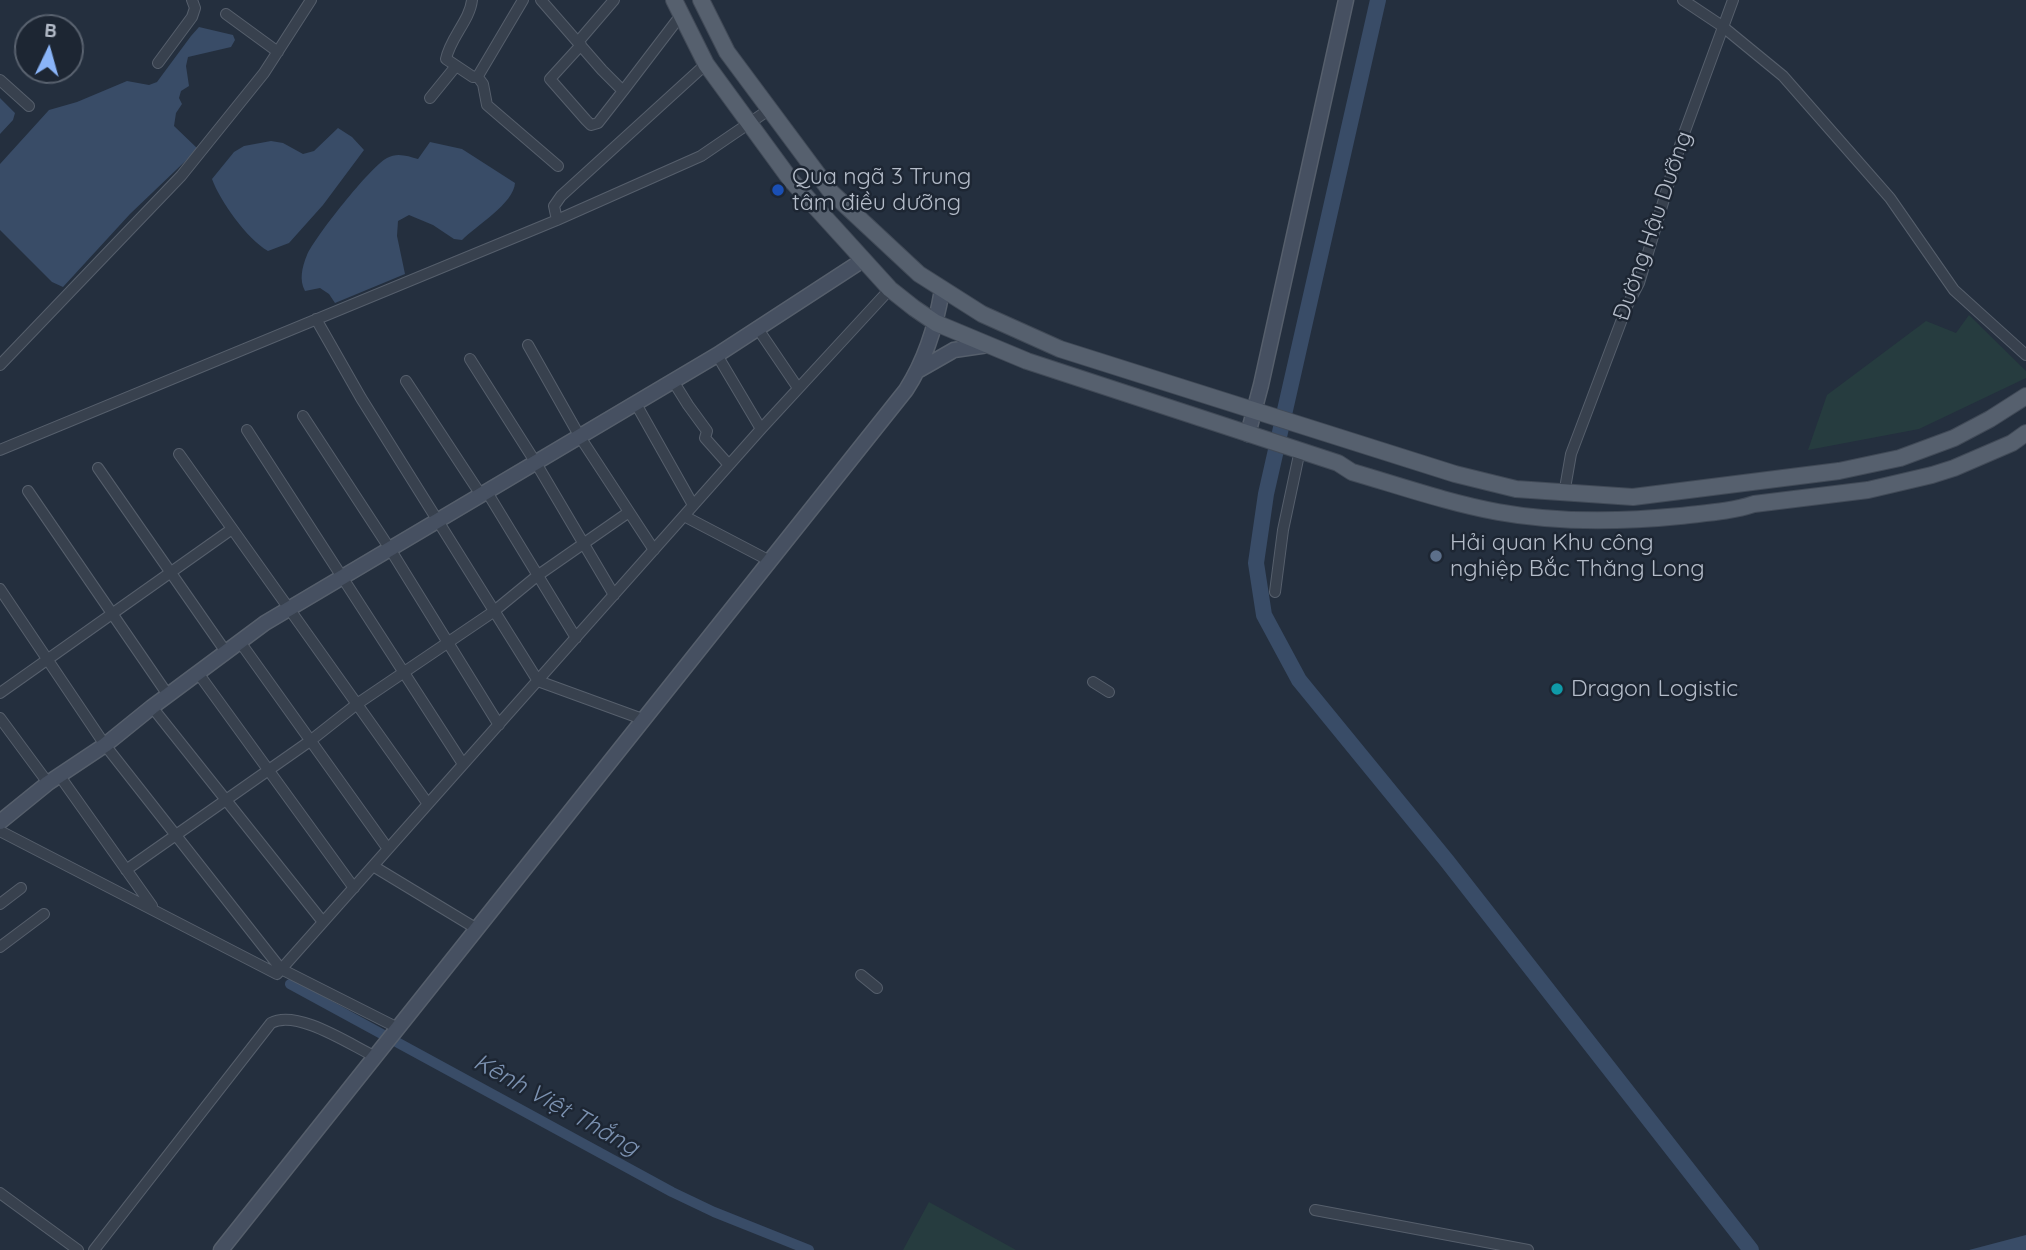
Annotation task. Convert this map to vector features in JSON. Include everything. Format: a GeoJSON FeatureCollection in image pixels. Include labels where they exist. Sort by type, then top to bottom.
{"type":"FeatureCollection","features":[{"type":"Feature","properties":{"kind":"main road"},"geometry":{"type":"LineString","coordinates":[[701,0],[727,52],[831,192],[919,274],[942,290],[1012,329],[1060,349],[1455,474],[1516,489],[1633,498],[1839,471],[1900,458],[1944,442],[1990,419],[2026,396]]}},
{"type":"Feature","properties":{"kind":"main road"},"geometry":{"type":"LineString","coordinates":[[677,7],[706,64],[790,179],[890,289],[936,323],[1027,361],[1338,463],[1352,471],[1477,507],[1554,519],[1644,520],[1868,489],[1932,475],[2012,443],[2026,433]]}},
{"type":"Feature","properties":{"kind":"main road"},"geometry":{"type":"LineString","coordinates":[[1994,449],[2007,435],[2026,424]]}},
{"type":"Feature","properties":{"kind":"main road"},"geometry":{"type":"LineString","coordinates":[[1944,442],[1954,468]]}},
{"type":"Feature","properties":{"kind":"main road"},"geometry":{"type":"LineString","coordinates":[[1924,449],[1932,475]]}},
{"type":"Feature","properties":{"kind":"street"},"geometry":{"type":"LineString","coordinates":[[158,63],[192,17],[195,8],[192,0]]}},
{"type":"Feature","properties":{"kind":"street"},"geometry":{"type":"LineString","coordinates":[[472,0],[471,8],[452,41],[447,60],[472,77],[477,76]]}},
{"type":"Feature","properties":{"kind":"street"},"geometry":{"type":"LineString","coordinates":[[477,76],[523,0]]}},
{"type":"Feature","properties":{"kind":"street"},"geometry":{"type":"LineString","coordinates":[[541,0],[623,91]]}},
{"type":"Feature","properties":{"kind":"street"},"geometry":{"type":"LineString","coordinates":[[614,0],[550,79],[591,125],[598,123],[623,91],[677,7]]}},
{"type":"Feature","properties":{"kind":"street"},"geometry":{"type":"LineString","coordinates":[[1248,434],[1346,0]]}},
{"type":"Feature","properties":{"kind":"street"},"geometry":{"type":"LineString","coordinates":[[1683,0],[1722,26],[1783,76],[1890,198],[1954,290],[2026,355]]}},
{"type":"Feature","properties":{"kind":"street","name":"Đường Hậu Dưỡng"},"geometry":{"type":"LineString","coordinates":[[1564,494],[1572,454],[1627,306],[1639,283],[1682,139],[1733,0]]}},
{"type":"Feature","properties":{"kind":"street"},"geometry":{"type":"LineString","coordinates":[[0,365],[181,176],[251,91],[278,52],[307,1]]}},
{"type":"Feature","properties":{"kind":"street"},"geometry":{"type":"LineString","coordinates":[[226,14],[278,52]]}},
{"type":"Feature","properties":{"kind":"street"},"geometry":{"type":"LineString","coordinates":[[556,219],[554,206],[561,196],[706,64]]}},
{"type":"Feature","properties":{"kind":"street"},"geometry":{"type":"LineString","coordinates":[[430,98],[456,66]]}},
{"type":"Feature","properties":{"kind":"street"},"geometry":{"type":"LineString","coordinates":[[477,76],[483,84],[487,105],[558,166]]}},
{"type":"Feature","properties":{"kind":"street"},"geometry":{"type":"LineString","coordinates":[[0,80],[29,106]]}},
{"type":"Feature","properties":{"kind":"street"},"geometry":{"type":"LineString","coordinates":[[0,450],[701,156],[770,109]]}},
{"type":"Feature","properties":{"kind":"street"},"geometry":{"type":"LineString","coordinates":[[0,822],[53,779],[105,745],[168,695],[288,609],[717,355],[863,260]]}},
{"type":"Feature","properties":{"kind":"street"},"geometry":{"type":"LineString","coordinates":[[0,831],[277,974],[761,429],[890,289]]}},
{"type":"Feature","properties":{"kind":"street"},"geometry":{"type":"LineString","coordinates":[[221,1250],[645,720],[919,370],[936,323],[942,290]]}},
{"type":"Feature","properties":{"kind":"street"},"geometry":{"type":"LineString","coordinates":[[316,319],[361,398],[538,681],[645,720]]}},
{"type":"Feature","properties":{"kind":"street"},"geometry":{"type":"LineString","coordinates":[[758,329],[798,388]]}},
{"type":"Feature","properties":{"kind":"street"},"geometry":{"type":"LineString","coordinates":[[528,345],[580,437],[654,550]]}},
{"type":"Feature","properties":{"kind":"street"},"geometry":{"type":"LineString","coordinates":[[919,370],[954,350],[988,345]]}},
{"type":"Feature","properties":{"kind":"street"},"geometry":{"type":"LineString","coordinates":[[717,355],[761,429]]}},
{"type":"Feature","properties":{"kind":"street"},"geometry":{"type":"LineString","coordinates":[[470,359],[536,463],[614,595]]}},
{"type":"Feature","properties":{"kind":"street"},"geometry":{"type":"LineString","coordinates":[[406,381],[484,493],[576,638]]}},
{"type":"Feature","properties":{"kind":"street"},"geometry":{"type":"LineString","coordinates":[[674,381],[707,431],[705,438],[729,465]]}},
{"type":"Feature","properties":{"kind":"street"},"geometry":{"type":"LineString","coordinates":[[636,404],[693,505]]}},
{"type":"Feature","properties":{"kind":"street"},"geometry":{"type":"LineString","coordinates":[[303,416],[390,549],[499,725]]}},
{"type":"Feature","properties":{"kind":"street"},"geometry":{"type":"LineString","coordinates":[[247,430],[463,764]]}},
{"type":"Feature","properties":{"kind":"street"},"geometry":{"type":"LineString","coordinates":[[1275,592],[1295,449]]}},
{"type":"Feature","properties":{"kind":"street"},"geometry":{"type":"LineString","coordinates":[[179,454],[428,804]]}},
{"type":"Feature","properties":{"kind":"street"},"geometry":{"type":"LineString","coordinates":[[98,468],[226,652]]}},
{"type":"Feature","properties":{"kind":"street"},"geometry":{"type":"LineString","coordinates":[[28,491],[168,695]]}},
{"type":"Feature","properties":{"kind":"street"},"geometry":{"type":"LineString","coordinates":[[126,870],[310,741],[357,704],[493,612],[537,576],[629,512]]}},
{"type":"Feature","properties":{"kind":"street"},"geometry":{"type":"LineString","coordinates":[[684,516],[770,561]]}},
{"type":"Feature","properties":{"kind":"street"},"geometry":{"type":"LineString","coordinates":[[0,693],[232,529]]}},
{"type":"Feature","properties":{"kind":"street"},"geometry":{"type":"LineString","coordinates":[[0,589],[105,745],[281,970],[397,1029]]}},
{"type":"Feature","properties":{"kind":"street"},"geometry":{"type":"LineString","coordinates":[[240,642],[388,849]]}},
{"type":"Feature","properties":{"kind":"street"},"geometry":{"type":"LineString","coordinates":[[198,673],[354,888]]}},
{"type":"Feature","properties":{"kind":"street"},"geometry":{"type":"LineString","coordinates":[[1093,682],[1109,692]]}},
{"type":"Feature","properties":{"kind":"street"},"geometry":{"type":"LineString","coordinates":[[152,707],[323,922]]}},
{"type":"Feature","properties":{"kind":"street"},"geometry":{"type":"LineString","coordinates":[[0,718],[126,870],[154,910]]}},
{"type":"Feature","properties":{"kind":"street"},"geometry":{"type":"LineString","coordinates":[[373,866],[477,929]]}},
{"type":"Feature","properties":{"kind":"street"},"geometry":{"type":"LineString","coordinates":[[0,904],[21,888]]}},
{"type":"Feature","properties":{"kind":"street"},"geometry":{"type":"LineString","coordinates":[[0,947],[44,914]]}},
{"type":"Feature","properties":{"kind":"street"},"geometry":{"type":"LineString","coordinates":[[861,975],[877,988]]}},
{"type":"Feature","properties":{"kind":"street"},"geometry":{"type":"LineString","coordinates":[[94,1250],[271,1023],[297,1019],[375,1055]]}},
{"type":"Feature","properties":{"kind":"street"},"geometry":{"type":"LineString","coordinates":[[0,1194],[78,1250]]}},
{"type":"Feature","properties":{"kind":"street"},"geometry":{"type":"LineString","coordinates":[[1315,1210],[1528,1250]]}},
{"type":"Feature","properties":{"kind":"green space"},"geometry":{"type":"Polygon","coordinates":[[[1969,315],[2026,371],[2026,378],[1919,429],[1808,450],[1827,395],[1926,321],[1956,333],[1969,315]]]}},
{"type":"Feature","properties":{"kind":"green space"},"geometry":{"type":"Polygon","coordinates":[[[929,1202],[1016,1250],[903,1250],[929,1202]]]}},
{"type":"Feature","properties":{"kind":"water"},"geometry":{"type":"Polygon","coordinates":[[[199,27],[233,35],[235,40],[231,47],[188,57],[186,66],[189,86],[181,91],[179,98],[182,104],[176,113],[174,126],[198,149],[130,214],[63,287],[52,282],[0,230],[0,164],[49,110],[77,102],[127,81],[149,85],[157,82],[199,27]]]}},
{"type":"Feature","properties":{"kind":"water"},"geometry":{"type":"Polygon","coordinates":[[[0,98],[15,113],[13,120],[0,134],[0,98]]]}},
{"type":"Feature","properties":{"kind":"water"},"geometry":{"type":"Polygon","coordinates":[[[338,128],[352,137],[364,150],[323,205],[289,243],[268,251],[235,219],[212,179],[234,152],[244,146],[271,141],[283,143],[303,154],[314,151],[338,128]]]}},
{"type":"Feature","properties":{"kind":"water"},"geometry":{"type":"Polygon","coordinates":[[[430,142],[462,149],[515,183],[513,191],[493,214],[462,240],[454,239],[433,225],[409,215],[398,221],[397,236],[405,274],[335,303],[329,294],[320,288],[305,291],[302,273],[307,255],[356,188],[387,158],[399,155],[418,159],[430,142]]]}},
{"type":"Feature","properties":{"kind":"water"},"geometry":{"type":"Polygon","coordinates":[[[2026,1235],[2026,1250],[1969,1250],[2026,1235]]]}},
{"type":"Feature","properties":{"kind":"waterway"},"geometry":{"type":"LineString","coordinates":[[1378,0],[1266,494],[1256,563],[1264,615],[1299,680],[1447,861],[1751,1250]]}},
{"type":"Feature","properties":{"kind":"waterway","name":"Kênh Việt Thắng"},"geometry":{"type":"LineString","coordinates":[[290,984],[672,1192],[809,1250]]}},
{"type":"Feature","properties":{"kind":"place","name":"Qua ngã 3 Trung tâm điều dưỡng"},"geometry":{"type":"Point","coordinates":[778,190]}},
{"type":"Feature","properties":{"kind":"place","name":"Hải quan Khu công nghiệp Bắc Thăng Long"},"geometry":{"type":"Point","coordinates":[1436,556]}},
{"type":"Feature","properties":{"kind":"place","name":"Dragon Logistic"},"geometry":{"type":"Point","coordinates":[1557,689]}}]}
